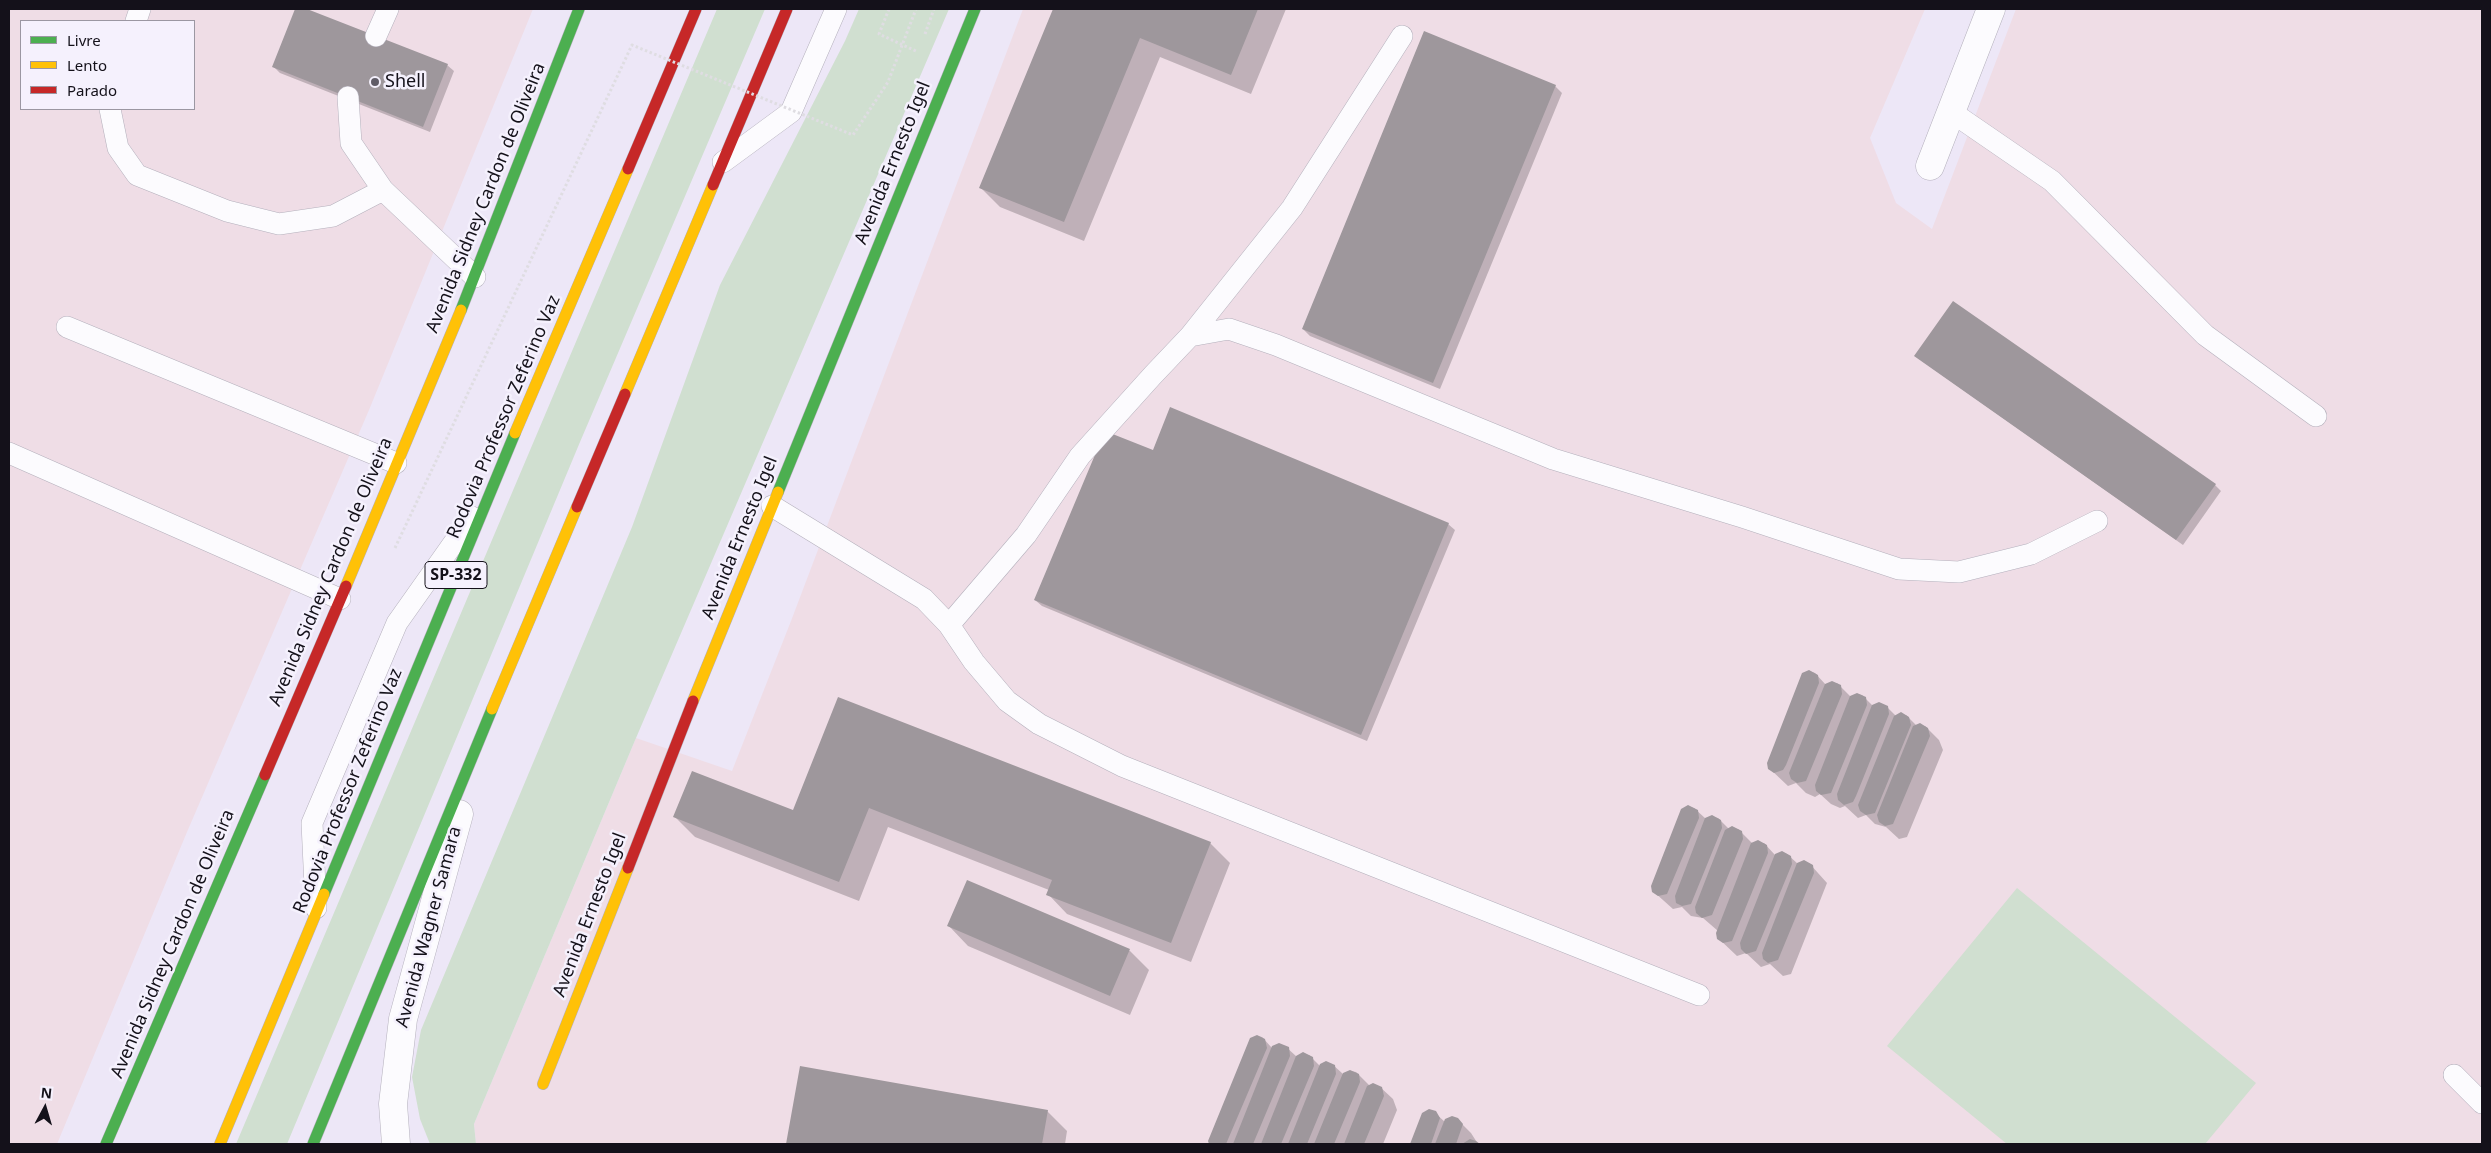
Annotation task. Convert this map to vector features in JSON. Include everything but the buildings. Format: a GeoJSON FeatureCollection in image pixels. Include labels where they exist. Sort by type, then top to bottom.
{"type":"FeatureCollection","features":[{"type":"Feature","properties":{"kind":"main road","name":"Avenida Sidney Cardon de Oliveira"},"geometry":{"type":"LineString","coordinates":[[106,1144],[340,599],[475,276],[579,9]]}},
{"type":"Feature","properties":{"kind":"main road","name":"Rodovia Professor Zeferino Vaz"},"geometry":{"type":"LineString","coordinates":[[220,1144],[490,492],[696,9]]}},
{"type":"Feature","properties":{"kind":"main road"},"geometry":{"type":"LineString","coordinates":[[313,1144],[478,742],[787,9]]}},
{"type":"Feature","properties":{"kind":"main road","name":"Avenida Ernesto Igel"},"geometry":{"type":"LineString","coordinates":[[543,1084],[772,506],[975,9]]}},
{"type":"Feature","properties":{"kind":"street"},"geometry":{"type":"LineString","coordinates":[[1930,166],[1991,9]]}},
{"type":"Feature","properties":{"kind":"street","name":"Avenida Wagner Samara"},"geometry":{"type":"LineString","coordinates":[[396,1144],[393,1104],[403,1019],[478,742]]}},
{"type":"Feature","properties":{"kind":"lane"},"geometry":{"type":"LineString","coordinates":[[376,36],[388,9]]}},
{"type":"Feature","properties":{"kind":"lane"},"geometry":{"type":"LineString","coordinates":[[723,162],[791,112],[836,9]]}},
{"type":"Feature","properties":{"kind":"lane"},"geometry":{"type":"LineString","coordinates":[[949,626],[1026,535],[1080,456],[1190,336],[1292,208],[1402,36]]}},
{"type":"Feature","properties":{"kind":"lane"},"geometry":{"type":"LineString","coordinates":[[348,97],[351,143],[383,190],[475,276]]}},
{"type":"Feature","properties":{"kind":"lane"},"geometry":{"type":"LineString","coordinates":[[110,110],[118,148],[137,175],[227,210],[279,224],[333,216],[383,190]]}},
{"type":"Feature","properties":{"kind":"lane"},"geometry":{"type":"LineString","coordinates":[[1950,111],[2052,180],[2205,335],[2316,416]]}},
{"type":"Feature","properties":{"kind":"lane"},"geometry":{"type":"LineString","coordinates":[[67,327],[396,463]]}},
{"type":"Feature","properties":{"kind":"lane"},"geometry":{"type":"LineString","coordinates":[[1190,336],[1229,329],[1276,345],[1552,459],[1742,517],[1899,569],[1959,572],[2030,554],[2097,521]]}},
{"type":"Feature","properties":{"kind":"lane"},"geometry":{"type":"LineString","coordinates":[[9,453],[340,599]]}},
{"type":"Feature","properties":{"kind":"lane"},"geometry":{"type":"LineString","coordinates":[[317,912],[312,823],[397,622],[490,492]]}},
{"type":"Feature","properties":{"kind":"lane"},"geometry":{"type":"LineString","coordinates":[[772,506],[924,598],[949,626],[974,662],[1007,701],[1039,724],[1122,766],[1700,995]]}},
{"type":"Feature","properties":{"kind":"lane"},"geometry":{"type":"LineString","coordinates":[[2454,1076],[2482,1103]]}},
{"type":"Feature","properties":{"kind":"path"},"geometry":{"type":"LineString","coordinates":[[889,9],[879,34],[918,52]]}},
{"type":"Feature","properties":{"kind":"path"},"geometry":{"type":"LineString","coordinates":[[395,548],[632,45],[854,135],[888,82],[916,9]]}},
{"type":"Feature","properties":{"kind":"shaded area"},"geometry":{"type":"Polygon","coordinates":[[[9,9],[533,9],[369,410],[187,832],[57,1144],[9,1144],[9,9]]]}},
{"type":"Feature","properties":{"kind":"shaded area"},"geometry":{"type":"Polygon","coordinates":[[[1023,9],[1925,9],[1870,138],[1896,203],[1932,229],[2016,9],[2482,9],[2482,1144],[476,1144],[474,1124],[636,738],[732,771],[791,621],[1023,9]]]}},
{"type":"Feature","properties":{"kind":"green space"},"geometry":{"type":"Polygon","coordinates":[[[717,9],[765,9],[580,442],[287,1144],[236,1144],[717,9]]]}},
{"type":"Feature","properties":{"kind":"green space"},"geometry":{"type":"Polygon","coordinates":[[[859,9],[949,9],[636,738],[474,1124],[476,1144],[430,1144],[420,1119],[412,1077],[421,1030],[632,527],[720,285],[845,41],[859,9]]]}},
{"type":"Feature","properties":{"kind":"green space"},"geometry":{"type":"Polygon","coordinates":[[[2017,888],[2256,1083],[2205,1144],[2007,1144],[1887,1046],[2017,888]]]}},
{"type":"Feature","properties":{"kind":"traffic: fast"},"geometry":{"type":"LineString","coordinates":[[461,310],[579,9]]}},
{"type":"Feature","properties":{"kind":"traffic: fast"},"geometry":{"type":"LineString","coordinates":[[778,492],[975,9]]}},
{"type":"Feature","properties":{"kind":"traffic: fast"},"geometry":{"type":"LineString","coordinates":[[324,894],[515,433]]}},
{"type":"Feature","properties":{"kind":"traffic: fast"},"geometry":{"type":"LineString","coordinates":[[313,1144],[492,709]]}},
{"type":"Feature","properties":{"kind":"traffic: fast"},"geometry":{"type":"LineString","coordinates":[[106,1144],[265,775]]}},
{"type":"Feature","properties":{"kind":"traffic: slow"},"geometry":{"type":"LineString","coordinates":[[515,433],[628,169]]}},
{"type":"Feature","properties":{"kind":"traffic: slow"},"geometry":{"type":"LineString","coordinates":[[625,394],[713,185]]}},
{"type":"Feature","properties":{"kind":"traffic: slow"},"geometry":{"type":"LineString","coordinates":[[346,586],[461,310]]}},
{"type":"Feature","properties":{"kind":"traffic: slow"},"geometry":{"type":"LineString","coordinates":[[693,701],[778,492]]}},
{"type":"Feature","properties":{"kind":"traffic: slow"},"geometry":{"type":"LineString","coordinates":[[492,709],[577,507]]}},
{"type":"Feature","properties":{"kind":"traffic: slow"},"geometry":{"type":"LineString","coordinates":[[543,1084],[628,868]]}},
{"type":"Feature","properties":{"kind":"traffic: slow"},"geometry":{"type":"LineString","coordinates":[[220,1144],[324,894]]}},
{"type":"Feature","properties":{"kind":"traffic: jam"},"geometry":{"type":"LineString","coordinates":[[628,169],[696,9]]}},
{"type":"Feature","properties":{"kind":"traffic: jam"},"geometry":{"type":"LineString","coordinates":[[713,185],[787,9]]}},
{"type":"Feature","properties":{"kind":"traffic: jam"},"geometry":{"type":"LineString","coordinates":[[577,507],[625,394]]}},
{"type":"Feature","properties":{"kind":"traffic: jam"},"geometry":{"type":"LineString","coordinates":[[265,775],[346,586]]}},
{"type":"Feature","properties":{"kind":"traffic: jam"},"geometry":{"type":"LineString","coordinates":[[628,868],[693,701]]}},
{"type":"Feature","properties":{"kind":"place","name":"Shell"},"geometry":{"type":"Point","coordinates":[375,82]}}]}
